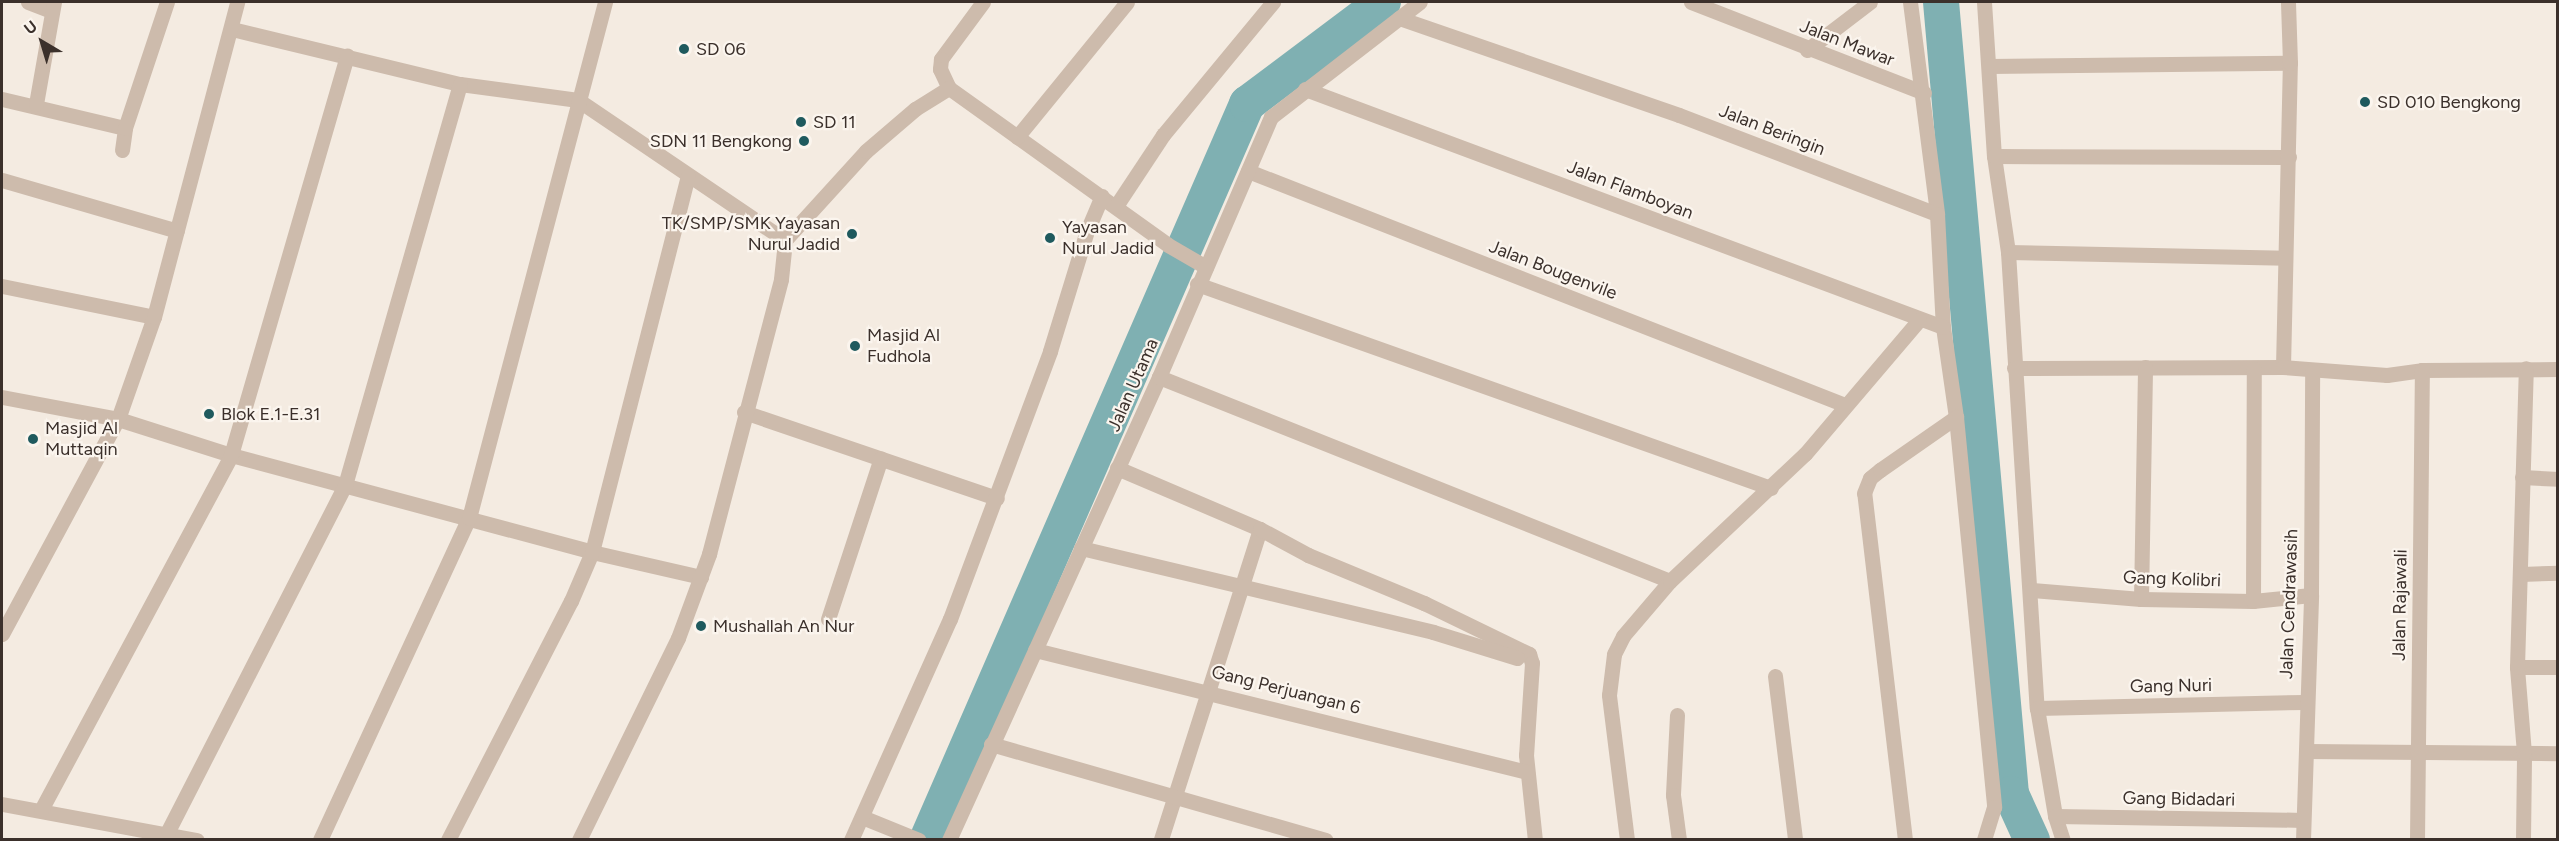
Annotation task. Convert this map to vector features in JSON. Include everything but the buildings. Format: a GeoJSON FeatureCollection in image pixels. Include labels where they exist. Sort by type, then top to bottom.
{"type":"FeatureCollection","features":[{"type":"Feature","properties":{"kind":"street"},"geometry":{"type":"LineString","coordinates":[[28,2],[52,6],[36,104]]}},
{"type":"Feature","properties":{"kind":"street"},"geometry":{"type":"LineString","coordinates":[[122,150],[125,128],[166,2]]}},
{"type":"Feature","properties":{"kind":"street"},"geometry":{"type":"LineString","coordinates":[[2,634],[118,419],[154,317],[232,29],[237,2]]}},
{"type":"Feature","properties":{"kind":"street"},"geometry":{"type":"LineString","coordinates":[[320,840],[469,518],[605,2]]}},
{"type":"Feature","properties":{"kind":"street"},"geometry":{"type":"LineString","coordinates":[[983,2],[941,58],[940,69],[949,88],[1168,245],[1200,263]]}},
{"type":"Feature","properties":{"kind":"street"},"geometry":{"type":"LineString","coordinates":[[1017,137],[1127,2]]}},
{"type":"Feature","properties":{"kind":"street"},"geometry":{"type":"LineString","coordinates":[[1116,206],[1163,135],[1273,2]]}},
{"type":"Feature","properties":{"kind":"street","name":"Jalan Utama"},"geometry":{"type":"LineString","coordinates":[[949,840],[1159,377],[1197,284],[1200,263],[1248,171],[1271,117],[1420,2]]}},
{"type":"Feature","properties":{"kind":"street","name":"Jalan Mawar"},"geometry":{"type":"LineString","coordinates":[[1691,2],[1807,50],[1924,93]]}},
{"type":"Feature","properties":{"kind":"street"},"geometry":{"type":"LineString","coordinates":[[1717,11],[1730,2]]}},
{"type":"Feature","properties":{"kind":"street"},"geometry":{"type":"LineString","coordinates":[[1807,50],[1870,2]]}},
{"type":"Feature","properties":{"kind":"street"},"geometry":{"type":"LineString","coordinates":[[1911,2],[1938,214],[1943,327],[1956,417],[1994,807],[1984,840]]}},
{"type":"Feature","properties":{"kind":"street"},"geometry":{"type":"LineString","coordinates":[[1984,2],[1994,156],[2008,252],[2014,368],[2032,590],[2037,708],[2055,816],[2063,840]]}},
{"type":"Feature","properties":{"kind":"street"},"geometry":{"type":"LineString","coordinates":[[2283,367],[2289,158],[2288,2]]}},
{"type":"Feature","properties":{"kind":"street","name":"Jalan Beringin"},"geometry":{"type":"LineString","coordinates":[[1399,18],[1679,115],[1938,214]]}},
{"type":"Feature","properties":{"kind":"street"},"geometry":{"type":"LineString","coordinates":[[232,29],[460,84],[578,100],[785,240]]}},
{"type":"Feature","properties":{"kind":"street"},"geometry":{"type":"LineString","coordinates":[[41,810],[231,455],[347,55]]}},
{"type":"Feature","properties":{"kind":"street"},"geometry":{"type":"LineString","coordinates":[[1989,66],[2290,63]]}},
{"type":"Feature","properties":{"kind":"street"},"geometry":{"type":"LineString","coordinates":[[168,831],[345,485],[460,84]]}},
{"type":"Feature","properties":{"kind":"street"},"geometry":{"type":"LineString","coordinates":[[579,840],[678,638],[701,577],[780,279],[785,240],[866,151],[915,109],[949,88]]}},
{"type":"Feature","properties":{"kind":"street","name":"Jalan Flamboyan"},"geometry":{"type":"LineString","coordinates":[[1305,89],[1919,320],[1943,327]]}},
{"type":"Feature","properties":{"kind":"street"},"geometry":{"type":"LineString","coordinates":[[2,99],[36,104],[125,128]]}},
{"type":"Feature","properties":{"kind":"street"},"geometry":{"type":"LineString","coordinates":[[1994,156],[2289,158]]}},
{"type":"Feature","properties":{"kind":"street","name":"Jalan Bougenvile"},"geometry":{"type":"LineString","coordinates":[[1248,171],[1845,405]]}},
{"type":"Feature","properties":{"kind":"street"},"geometry":{"type":"LineString","coordinates":[[448,840],[571,601],[592,552],[688,176]]}},
{"type":"Feature","properties":{"kind":"street"},"geometry":{"type":"LineString","coordinates":[[2,180],[177,231]]}},
{"type":"Feature","properties":{"kind":"street"},"geometry":{"type":"LineString","coordinates":[[852,840],[934,658],[997,498],[1050,351],[1087,231],[1102,196]]}},
{"type":"Feature","properties":{"kind":"street"},"geometry":{"type":"LineString","coordinates":[[2008,252],[2285,258]]}},
{"type":"Feature","properties":{"kind":"street"},"geometry":{"type":"LineString","coordinates":[[1197,284],[1771,489]]}},
{"type":"Feature","properties":{"kind":"street"},"geometry":{"type":"LineString","coordinates":[[2,286],[154,317]]}},
{"type":"Feature","properties":{"kind":"street"},"geometry":{"type":"LineString","coordinates":[[1627,840],[1611,726],[1610,675],[1623,636],[1670,580],[1771,489],[1919,320]]}},
{"type":"Feature","properties":{"kind":"street"},"geometry":{"type":"LineString","coordinates":[[2141,599],[2145,367]]}},
{"type":"Feature","properties":{"kind":"street"},"geometry":{"type":"LineString","coordinates":[[2014,368],[2254,369],[2283,367],[2387,375],[2422,370],[2558,369]]}},
{"type":"Feature","properties":{"kind":"street"},"geometry":{"type":"LineString","coordinates":[[2523,840],[2524,753],[2517,668],[2526,368]]}},
{"type":"Feature","properties":{"kind":"street"},"geometry":{"type":"LineString","coordinates":[[2253,601],[2254,369]]}},
{"type":"Feature","properties":{"kind":"street","name":"Jalan Cendrawasih"},"geometry":{"type":"LineString","coordinates":[[2303,840],[2305,702],[2311,595],[2312,370]]}},
{"type":"Feature","properties":{"kind":"street","name":"Jalan Rajawali"},"geometry":{"type":"LineString","coordinates":[[2417,840],[2422,370]]}},
{"type":"Feature","properties":{"kind":"street"},"geometry":{"type":"LineString","coordinates":[[1159,377],[1670,580]]}},
{"type":"Feature","properties":{"kind":"street"},"geometry":{"type":"LineString","coordinates":[[2,397],[118,419],[231,455],[592,552],[701,577]]}},
{"type":"Feature","properties":{"kind":"street"},"geometry":{"type":"LineString","coordinates":[[744,412],[997,498]]}},
{"type":"Feature","properties":{"kind":"street"},"geometry":{"type":"LineString","coordinates":[[1905,840],[1864,493],[1870,478],[1956,417]]}},
{"type":"Feature","properties":{"kind":"street"},"geometry":{"type":"LineString","coordinates":[[828,619],[881,458]]}},
{"type":"Feature","properties":{"kind":"street"},"geometry":{"type":"LineString","coordinates":[[1117,468],[1260,529],[1308,555],[1444,612],[1484,635],[1522,649],[1532,663],[1527,772],[1535,840]]}},
{"type":"Feature","properties":{"kind":"street"},"geometry":{"type":"LineString","coordinates":[[2522,477],[2558,479]]}},
{"type":"Feature","properties":{"kind":"street"},"geometry":{"type":"LineString","coordinates":[[1161,840],[1260,529]]}},
{"type":"Feature","properties":{"kind":"street"},"geometry":{"type":"LineString","coordinates":[[1081,548],[1240,589],[1433,632],[1532,663]]}},
{"type":"Feature","properties":{"kind":"street"},"geometry":{"type":"LineString","coordinates":[[2521,574],[2558,573]]}},
{"type":"Feature","properties":{"kind":"street","name":"Gang Kolibri"},"geometry":{"type":"LineString","coordinates":[[2032,590],[2141,599],[2253,601],[2311,595]]}},
{"type":"Feature","properties":{"kind":"street","name":"Gang Perjuangan 6"},"geometry":{"type":"LineString","coordinates":[[1035,650],[1209,691],[1527,772]]}},
{"type":"Feature","properties":{"kind":"street"},"geometry":{"type":"LineString","coordinates":[[2517,668],[2558,667]]}},
{"type":"Feature","properties":{"kind":"street"},"geometry":{"type":"LineString","coordinates":[[1774,676],[1795,840]]}},
{"type":"Feature","properties":{"kind":"street","name":"Gang Nuri"},"geometry":{"type":"LineString","coordinates":[[2037,708],[2305,702]]}},
{"type":"Feature","properties":{"kind":"street"},"geometry":{"type":"LineString","coordinates":[[1677,715],[1673,795],[1680,840]]}},
{"type":"Feature","properties":{"kind":"street"},"geometry":{"type":"LineString","coordinates":[[991,744],[1325,840]]}},
{"type":"Feature","properties":{"kind":"street"},"geometry":{"type":"LineString","coordinates":[[2306,751],[2558,753]]}},
{"type":"Feature","properties":{"kind":"street"},"geometry":{"type":"LineString","coordinates":[[2,804],[168,831],[197,840]]}},
{"type":"Feature","properties":{"kind":"street","name":"Gang Bidadari"},"geometry":{"type":"LineString","coordinates":[[2055,816],[2302,820]]}},
{"type":"Feature","properties":{"kind":"street"},"geometry":{"type":"LineString","coordinates":[[862,817],[919,840]]}},
{"type":"Feature","properties":{"kind":"waterway"},"geometry":{"type":"LineString","coordinates":[[927,840],[1247,104],[1383,2]]}},
{"type":"Feature","properties":{"kind":"waterway"},"geometry":{"type":"LineString","coordinates":[[1941,2],[2011,794],[2032,840]]}},
{"type":"Feature","properties":{"kind":"place","name":"SD 06"},"geometry":{"type":"Point","coordinates":[684,49]}},
{"type":"Feature","properties":{"kind":"place","name":"SD 010 Bengkong"},"geometry":{"type":"Point","coordinates":[2365,102]}},
{"type":"Feature","properties":{"kind":"place","name":"SD 11"},"geometry":{"type":"Point","coordinates":[801,122]}},
{"type":"Feature","properties":{"kind":"place","name":"SDN 11 Bengkong"},"geometry":{"type":"Point","coordinates":[804,141]}},
{"type":"Feature","properties":{"kind":"place","name":"TK/SMP/SMK Yayasan Nurul Jadid"},"geometry":{"type":"Point","coordinates":[852,234]}},
{"type":"Feature","properties":{"kind":"place","name":"Yayasan Nurul Jadid"},"geometry":{"type":"Point","coordinates":[1050,238]}},
{"type":"Feature","properties":{"kind":"place","name":"Masjid Al Fudhola"},"geometry":{"type":"Point","coordinates":[855,346]}},
{"type":"Feature","properties":{"kind":"place","name":"Blok E.1-E.31"},"geometry":{"type":"Point","coordinates":[209,414]}},
{"type":"Feature","properties":{"kind":"place","name":"Masjid Al Muttaqin"},"geometry":{"type":"Point","coordinates":[33,439]}},
{"type":"Feature","properties":{"kind":"place","name":"Mushallah An Nur"},"geometry":{"type":"Point","coordinates":[701,626]}}]}
